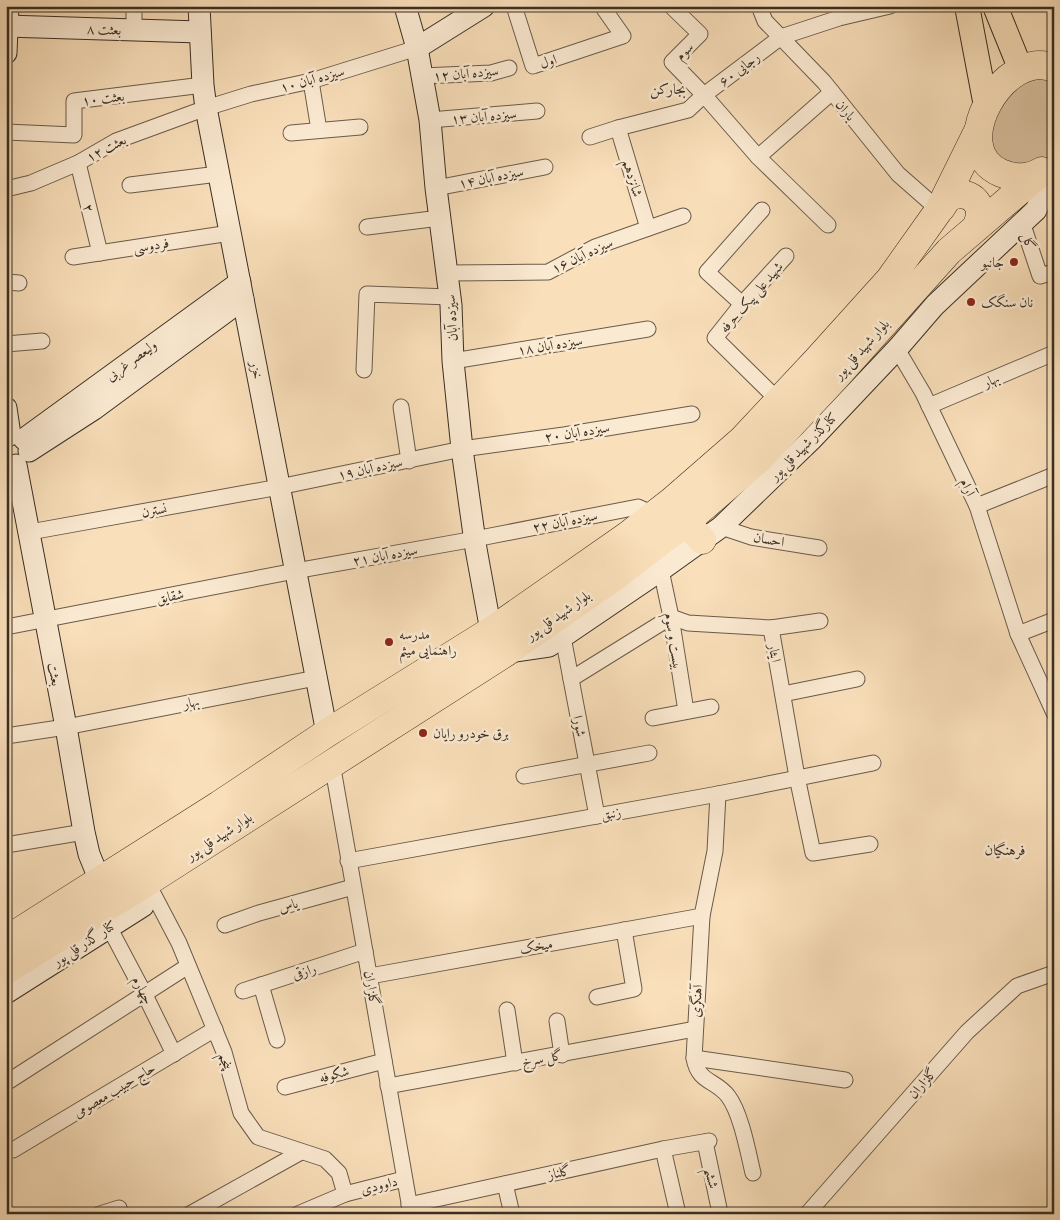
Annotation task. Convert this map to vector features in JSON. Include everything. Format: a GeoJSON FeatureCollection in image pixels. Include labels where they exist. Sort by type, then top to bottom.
{"type":"FeatureCollection","features":[{"type":"Feature","properties":{"kind":"highway","name":"بلوار شهید قلی پور"},"geometry":{"type":"LineString","coordinates":[[6,970],[90,934],[147,882],[332,763],[498,642],[672,501],[742,440],[890,279],[940,209],[992,95],[1009,77],[1037,68],[1054,43]]}},
{"type":"Feature","properties":{"kind":"highway"},"geometry":{"type":"LineString","coordinates":[[982,118],[979,146],[985,160],[996,171],[1010,177],[1025,178],[1046,170]]}},
{"type":"Feature","properties":{"kind":"highway","name":"بلوار شهید قلی پور"},"geometry":{"type":"LineString","coordinates":[[6,940],[219,806],[327,733],[498,642],[617,574],[703,530],[760,458],[781,454],[949,251],[1046,170]]}},
{"type":"Feature","properties":{"kind":"highway"},"geometry":{"type":"LineString","coordinates":[[940,209],[947,199],[956,195],[966,195],[974,199],[979,206],[980,215],[977,226]]}},
{"type":"Feature","properties":{"kind":"main road"},"geometry":{"type":"LineString","coordinates":[[968,6],[973,32],[982,118]]}},
{"type":"Feature","properties":{"kind":"main road"},"geometry":{"type":"LineString","coordinates":[[973,32],[978,40],[988,42],[997,38],[1002,29],[998,13]]}},
{"type":"Feature","properties":{"kind":"main road"},"geometry":{"type":"LineString","coordinates":[[998,13],[1037,68]]}},
{"type":"Feature","properties":{"kind":"street"},"geometry":{"type":"LineString","coordinates":[[134,6],[134,30]]}},
{"type":"Feature","properties":{"kind":"street","name":"خزر"},"geometry":{"type":"LineString","coordinates":[[199,6],[206,108],[327,733]]}},
{"type":"Feature","properties":{"kind":"street","name":"سیزده آبان"},"geometry":{"type":"LineString","coordinates":[[405,6],[417,48],[430,120],[436,188],[450,297],[453,361],[462,450],[475,539],[498,642]]}},
{"type":"Feature","properties":{"kind":"street"},"geometry":{"type":"LineString","coordinates":[[417,48],[484,6]]}},
{"type":"Feature","properties":{"kind":"street","name":"اول"},"geometry":{"type":"LineString","coordinates":[[514,6],[533,66],[623,36],[602,6]]}},
{"type":"Feature","properties":{"kind":"street","name":"سوم"},"geometry":{"type":"LineString","coordinates":[[671,6],[700,34],[672,62],[704,95]]}},
{"type":"Feature","properties":{"kind":"street","name":"باران"},"geometry":{"type":"LineString","coordinates":[[759,6],[765,21],[832,92],[898,174],[940,209]]}},
{"type":"Feature","properties":{"kind":"street","name":"رجایی ۶۰"},"geometry":{"type":"LineString","coordinates":[[590,137],[688,110],[704,95],[781,37],[838,18],[890,6]]}},
{"type":"Feature","properties":{"kind":"street"},"geometry":{"type":"LineString","coordinates":[[6,53],[7,20]]}},
{"type":"Feature","properties":{"kind":"street","name":"بعثت ۸"},"geometry":{"type":"LineString","coordinates":[[7,20],[134,30],[200,32]]}},
{"type":"Feature","properties":{"kind":"street","name":"سیزده آبان ‍۱۰"},"geometry":{"type":"LineString","coordinates":[[206,108],[251,94],[311,81],[417,48]]}},
{"type":"Feature","properties":{"kind":"street","name":"سیزده آبان ۱۲"},"geometry":{"type":"LineString","coordinates":[[422,76],[491,73],[509,68]]}},
{"type":"Feature","properties":{"kind":"street"},"geometry":{"type":"LineString","coordinates":[[311,81],[319,130]]}},
{"type":"Feature","properties":{"kind":"street","name":"بعثت ۱۰"},"geometry":{"type":"LineString","coordinates":[[6,132],[74,135],[74,101],[203,85]]}},
{"type":"Feature","properties":{"kind":"street"},"geometry":{"type":"LineString","coordinates":[[758,157],[832,92]]}},
{"type":"Feature","properties":{"kind":"street"},"geometry":{"type":"LineString","coordinates":[[704,95],[758,157],[828,225]]}},
{"type":"Feature","properties":{"kind":"street","name":"بعثت ۱۲"},"geometry":{"type":"LineString","coordinates":[[6,189],[31,183],[78,163],[116,141],[206,108]]}},
{"type":"Feature","properties":{"kind":"street","name":"سیزده آبان ۱۳"},"geometry":{"type":"LineString","coordinates":[[430,120],[537,111]]}},
{"type":"Feature","properties":{"kind":"street"},"geometry":{"type":"LineString","coordinates":[[291,133],[360,127]]}},
{"type":"Feature","properties":{"kind":"street","name":"شانزدهم"},"geometry":{"type":"LineString","coordinates":[[618,128],[648,228]]}},
{"type":"Feature","properties":{"kind":"street","name":"۲"},"geometry":{"type":"LineString","coordinates":[[78,163],[100,253]]}},
{"type":"Feature","properties":{"kind":"street","name":"سیزده آبان ۱۴"},"geometry":{"type":"LineString","coordinates":[[436,188],[545,167]]}},
{"type":"Feature","properties":{"kind":"street","name":"کنارگذر شهید قلی پور"},"geometry":{"type":"LineString","coordinates":[[781,454],[897,349],[935,305],[1036,210],[1040,204],[1046,170]]}},
{"type":"Feature","properties":{"kind":"street"},"geometry":{"type":"LineString","coordinates":[[130,185],[218,174]]}},
{"type":"Feature","properties":{"kind":"street"},"geometry":{"type":"LineString","coordinates":[[742,304],[707,272],[762,210]]}},
{"type":"Feature","properties":{"kind":"street","name":"سیزده آبان ۱۶"},"geometry":{"type":"LineString","coordinates":[[447,273],[548,272],[595,248],[683,216]]}},
{"type":"Feature","properties":{"kind":"street"},"geometry":{"type":"LineString","coordinates":[[367,227],[440,218]]}},
{"type":"Feature","properties":{"kind":"street","name":"گل"},"geometry":{"type":"LineString","coordinates":[[1022,222],[1040,276],[1054,272]]}},
{"type":"Feature","properties":{"kind":"street","name":"فردوسی"},"geometry":{"type":"LineString","coordinates":[[73,257],[230,233]]}},
{"type":"Feature","properties":{"kind":"street","name":"شهید علی پیک حرفه"},"geometry":{"type":"LineString","coordinates":[[779,401],[715,338],[742,304],[786,256]]}},
{"type":"Feature","properties":{"kind":"street","name":"ولیعصر غربی"},"geometry":{"type":"LineString","coordinates":[[13,452],[94,409],[134,369],[241,291]]}},
{"type":"Feature","properties":{"kind":"street"},"geometry":{"type":"LineString","coordinates":[[364,370],[367,294],[450,297]]}},
{"type":"Feature","properties":{"kind":"street","name":"سیزده آبان ۱۸"},"geometry":{"type":"LineString","coordinates":[[453,361],[648,329]]}},
{"type":"Feature","properties":{"kind":"street"},"geometry":{"type":"LineString","coordinates":[[6,344],[42,341]]}},
{"type":"Feature","properties":{"kind":"street","name":"آرام"},"geometry":{"type":"LineString","coordinates":[[897,349],[929,406],[977,506],[1018,634],[1054,713]]}},
{"type":"Feature","properties":{"kind":"street","name":"بهار"},"geometry":{"type":"LineString","coordinates":[[929,406],[1054,353]]}},
{"type":"Feature","properties":{"kind":"street"},"geometry":{"type":"LineString","coordinates":[[401,407],[409,460]]}},
{"type":"Feature","properties":{"kind":"street","name":"بعثت"},"geometry":{"type":"LineString","coordinates":[[6,408],[84,832],[89,854],[100,881]]}},
{"type":"Feature","properties":{"kind":"street","name":"سیزده آبان ۲۰"},"geometry":{"type":"LineString","coordinates":[[462,450],[692,414]]}},
{"type":"Feature","properties":{"kind":"street","name":"سیزده آبان ۱۹"},"geometry":{"type":"LineString","coordinates":[[279,487],[462,450]]}},
{"type":"Feature","properties":{"kind":"street"},"geometry":{"type":"LineString","coordinates":[[977,506],[1054,475]]}},
{"type":"Feature","properties":{"kind":"street","name":"نسترن"},"geometry":{"type":"LineString","coordinates":[[30,532],[279,487]]}},
{"type":"Feature","properties":{"kind":"street","name":"سیزده آبان ۲۲"},"geometry":{"type":"LineString","coordinates":[[475,539],[638,507],[654,514]]}},
{"type":"Feature","properties":{"kind":"street"},"geometry":{"type":"LineString","coordinates":[[498,642],[549,646],[661,570],[703,530]]}},
{"type":"Feature","properties":{"kind":"street","name":"احسان"},"geometry":{"type":"LineString","coordinates":[[703,530],[819,548]]}},
{"type":"Feature","properties":{"kind":"street","name":"سیزده آبان ۲۱"},"geometry":{"type":"LineString","coordinates":[[295,571],[475,539]]}},
{"type":"Feature","properties":{"kind":"street","name":"بیست و سوم"},"geometry":{"type":"LineString","coordinates":[[661,570],[671,617],[686,712]]}},
{"type":"Feature","properties":{"kind":"street","name":"شقایق"},"geometry":{"type":"LineString","coordinates":[[6,627],[45,621],[295,571]]}},
{"type":"Feature","properties":{"kind":"street"},"geometry":{"type":"LineString","coordinates":[[571,679],[671,617]]}},
{"type":"Feature","properties":{"kind":"street","name":"ایثار"},"geometry":{"type":"LineString","coordinates":[[671,617],[688,623],[771,628],[797,777],[814,853],[870,844]]}},
{"type":"Feature","properties":{"kind":"street"},"geometry":{"type":"LineString","coordinates":[[1018,634],[1054,620]]}},
{"type":"Feature","properties":{"kind":"street"},"geometry":{"type":"LineString","coordinates":[[771,628],[820,621]]}},
{"type":"Feature","properties":{"kind":"street","name":"شورا"},"geometry":{"type":"LineString","coordinates":[[563,637],[597,816]]}},
{"type":"Feature","properties":{"kind":"street","name":"بهار"},"geometry":{"type":"LineString","coordinates":[[6,736],[66,727],[316,678]]}},
{"type":"Feature","properties":{"kind":"street"},"geometry":{"type":"LineString","coordinates":[[782,694],[857,679]]}},
{"type":"Feature","properties":{"kind":"street"},"geometry":{"type":"LineString","coordinates":[[653,718],[711,707]]}},
{"type":"Feature","properties":{"kind":"street"},"geometry":{"type":"LineString","coordinates":[[524,776],[649,753]]}},
{"type":"Feature","properties":{"kind":"street","name":"گلزاران"},"geometry":{"type":"LineString","coordinates":[[332,763],[410,1209]]}},
{"type":"Feature","properties":{"kind":"street","name":"زنبق"},"geometry":{"type":"LineString","coordinates":[[348,861],[718,794],[873,763]]}},
{"type":"Feature","properties":{"kind":"street","name":"آهنگری"},"geometry":{"type":"LineString","coordinates":[[694,1058],[702,916],[716,851],[718,794]]}},
{"type":"Feature","properties":{"kind":"street"},"geometry":{"type":"LineString","coordinates":[[6,845],[84,832]]}},
{"type":"Feature","properties":{"kind":"street","name":"پنجم"},"geometry":{"type":"LineString","coordinates":[[147,882],[179,943],[215,1029],[224,1052],[241,1113],[258,1137],[325,1159],[340,1173],[345,1194]]}},
{"type":"Feature","properties":{"kind":"street","name":"یاس"},"geometry":{"type":"LineString","coordinates":[[225,925],[260,913],[353,887]]}},
{"type":"Feature","properties":{"kind":"street","name":"میخک"},"geometry":{"type":"LineString","coordinates":[[370,976],[702,916]]}},
{"type":"Feature","properties":{"kind":"street"},"geometry":{"type":"LineString","coordinates":[[597,998],[634,990],[624,930]]}},
{"type":"Feature","properties":{"kind":"street","name":"کنار گذر قلی پور"},"geometry":{"type":"LineString","coordinates":[[6,993],[90,934]]}},
{"type":"Feature","properties":{"kind":"street","name":"چهارم"},"geometry":{"type":"LineString","coordinates":[[90,934],[145,995],[174,1054]]}},
{"type":"Feature","properties":{"kind":"street","name":"رازقی"},"geometry":{"type":"LineString","coordinates":[[243,991],[365,951]]}},
{"type":"Feature","properties":{"kind":"street"},"geometry":{"type":"LineString","coordinates":[[9,1081],[188,966]]}},
{"type":"Feature","properties":{"kind":"street","name":"گلزاران"},"geometry":{"type":"LineString","coordinates":[[807,1214],[967,1032],[1017,986],[1054,974]]}},
{"type":"Feature","properties":{"kind":"street"},"geometry":{"type":"LineString","coordinates":[[261,986],[277,1040]]}},
{"type":"Feature","properties":{"kind":"street"},"geometry":{"type":"LineString","coordinates":[[507,1010],[515,1063]]}},
{"type":"Feature","properties":{"kind":"street"},"geometry":{"type":"LineString","coordinates":[[557,1020],[562,1055]]}},
{"type":"Feature","properties":{"kind":"street","name":"حاج حبیب معصومی"},"geometry":{"type":"LineString","coordinates":[[13,1150],[215,1029]]}},
{"type":"Feature","properties":{"kind":"street","name":"گل سرخ"},"geometry":{"type":"LineString","coordinates":[[388,1086],[695,1029]]}},
{"type":"Feature","properties":{"kind":"street"},"geometry":{"type":"LineString","coordinates":[[753,1173],[737,1113],[728,1095],[696,1068],[694,1058],[845,1080]]}},
{"type":"Feature","properties":{"kind":"street","name":"شکوفه"},"geometry":{"type":"LineString","coordinates":[[284,1087],[384,1061]]}},
{"type":"Feature","properties":{"kind":"street","name":"گلناز"},"geometry":{"type":"LineString","coordinates":[[410,1209],[504,1184],[707,1141]]}},
{"type":"Feature","properties":{"kind":"street","name":"ششم"},"geometry":{"type":"LineString","coordinates":[[707,1141],[720,1213]]}},
{"type":"Feature","properties":{"kind":"street"},"geometry":{"type":"LineString","coordinates":[[663,1149],[678,1214]]}},
{"type":"Feature","properties":{"kind":"street"},"geometry":{"type":"LineString","coordinates":[[190,1214],[301,1152]]}},
{"type":"Feature","properties":{"kind":"street","name":"داوودی"},"geometry":{"type":"LineString","coordinates":[[298,1214],[345,1194],[404,1179]]}},
{"type":"Feature","properties":{"kind":"street"},"geometry":{"type":"LineString","coordinates":[[504,1184],[512,1214]]}},
{"type":"Feature","properties":{"kind":"street"},"geometry":{"type":"LineString","coordinates":[[100,1214],[119,1208]]}},
{"type":"Feature","properties":{"kind":"shaded area"},"geometry":{"type":"Polygon","coordinates":[[[1054,75],[1054,153],[1045,162],[1011,170],[988,149],[991,110],[1022,76],[1054,75]]]}},
{"type":"Feature","properties":{"kind":"place","name":"جانبو"},"geometry":{"type":"Point","coordinates":[1014,262]}},
{"type":"Feature","properties":{"kind":"place","name":"نان سنگک"},"geometry":{"type":"Point","coordinates":[971,302]}},
{"type":"Feature","properties":{"kind":"place","name":"مدرسه راهنمایی میثم"},"geometry":{"type":"Point","coordinates":[389,642]}},
{"type":"Feature","properties":{"kind":"place","name":"برق خودرو رایان"},"geometry":{"type":"Point","coordinates":[423,733]}},
{"type":"Feature","properties":{"kind":"district","name":"بجارکن"},"geometry":{"type":"Point","coordinates":[668,89]}},
{"type":"Feature","properties":{"kind":"district","name":"فرهنگیان"},"geometry":{"type":"Point","coordinates":[1005,850]}}]}
